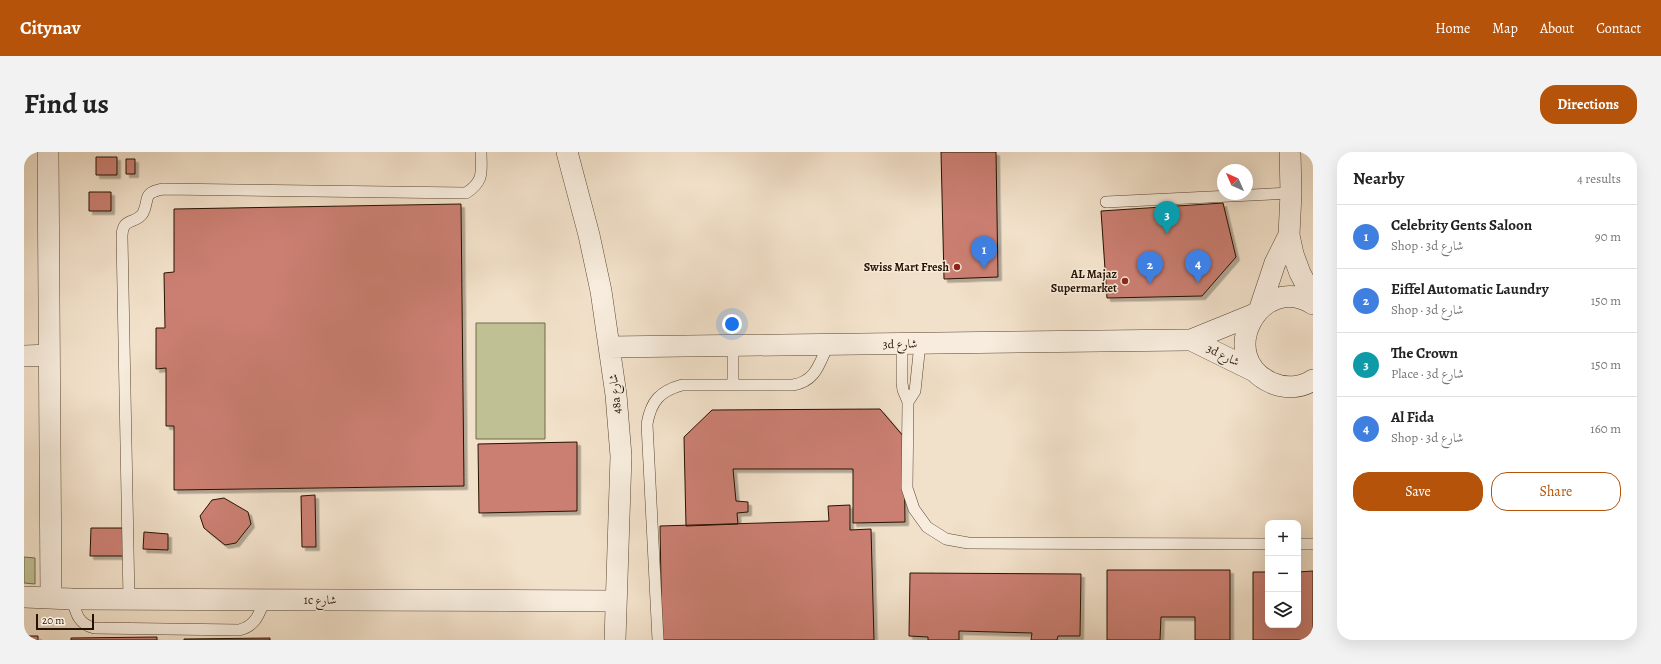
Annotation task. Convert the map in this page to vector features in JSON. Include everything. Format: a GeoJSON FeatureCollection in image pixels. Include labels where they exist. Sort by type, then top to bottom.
{"type":"FeatureCollection","features":[{"type":"Feature","properties":{"kind":"street"},"geometry":{"type":"LineString","coordinates":[[48,152],[51,597]]}},
{"type":"Feature","properties":{"kind":"street","name":"48a شارع"},"geometry":{"type":"LineString","coordinates":[[567,152],[589,235],[601,291],[616,394],[621,456],[615,640]]}},
{"type":"Feature","properties":{"kind":"street"},"geometry":{"type":"LineString","coordinates":[[1290,152],[1290,235],[1293,254],[1300,273],[1313,298]]}},
{"type":"Feature","properties":{"kind":"street"},"geometry":{"type":"LineString","coordinates":[[1254,371],[1247,357],[1244,342],[1247,327],[1257,311],[1275,263],[1290,235]]}},
{"type":"Feature","properties":{"kind":"street","name":"3d شارع"},"geometry":{"type":"LineString","coordinates":[[609,348],[1191,340],[1257,311],[1271,301],[1283,298],[1296,298],[1313,304]]}},
{"type":"Feature","properties":{"kind":"street","name":"3d شارع"},"geometry":{"type":"LineString","coordinates":[[1191,340],[1254,371],[1265,380],[1278,386],[1293,387],[1307,384],[1313,380]]}},
{"type":"Feature","properties":{"kind":"street"},"geometry":{"type":"LineString","coordinates":[[24,356],[50,355]]}},
{"type":"Feature","properties":{"kind":"street","name":"1c شارع"},"geometry":{"type":"LineString","coordinates":[[24,597],[72,599],[616,601]]}},
{"type":"Feature","properties":{"kind":"lane"},"geometry":{"type":"LineString","coordinates":[[129,599],[122,231],[124,225],[129,221],[140,217],[143,213],[149,194],[156,190],[163,189],[466,193],[474,188],[481,178],[481,152]]}},
{"type":"Feature","properties":{"kind":"lane"},"geometry":{"type":"LineString","coordinates":[[1106,202],[1291,193]]}},
{"type":"Feature","properties":{"kind":"lane"},"geometry":{"type":"LineString","coordinates":[[908,402],[915,390],[911,344]]}},
{"type":"Feature","properties":{"kind":"lane"},"geometry":{"type":"LineString","coordinates":[[911,344],[902,383],[908,402],[907,488],[914,509],[927,527],[946,539],[968,543],[1265,544]]}},
{"type":"Feature","properties":{"kind":"lane"},"geometry":{"type":"LineString","coordinates":[[658,640],[647,424],[649,413],[654,402],[661,394],[671,388],[682,385],[801,384],[814,374],[828,345]]}},
{"type":"Feature","properties":{"kind":"lane"},"geometry":{"type":"LineString","coordinates":[[733,346],[733,385]]}},
{"type":"Feature","properties":{"kind":"lane"},"geometry":{"type":"LineString","coordinates":[[1301,544],[1313,544]]}},
{"type":"Feature","properties":{"kind":"lane"},"geometry":{"type":"LineString","coordinates":[[72,599],[79,620],[85,626],[94,628],[239,630],[247,628],[253,624],[265,600]]}},
{"type":"Feature","properties":{"kind":"green space"},"geometry":{"type":"Polygon","coordinates":[[[476,323],[545,323],[545,439],[476,439],[476,323]]]}},
{"type":"Feature","properties":{"kind":"green space"},"geometry":{"type":"Polygon","coordinates":[[[24,557],[35,558],[35,584],[24,583],[24,557]]]}},
{"type":"Feature","properties":{"kind":"building"},"geometry":{"type":"Polygon","coordinates":[[[941,152],[996,152],[998,277],[944,279],[941,152]]]}},
{"type":"Feature","properties":{"kind":"building"},"geometry":{"type":"Polygon","coordinates":[[[96,157],[117,157],[117,175],[96,175],[96,157]]]}},
{"type":"Feature","properties":{"kind":"building"},"geometry":{"type":"Polygon","coordinates":[[[126,159],[135,159],[135,174],[126,174],[126,159]]]}},
{"type":"Feature","properties":{"kind":"building"},"geometry":{"type":"Polygon","coordinates":[[[89,192],[111,192],[111,211],[89,211],[89,192]]]}},
{"type":"Feature","properties":{"kind":"building"},"geometry":{"type":"Polygon","coordinates":[[[1223,203],[1236,257],[1202,296],[1107,298],[1101,211],[1223,203]]]}},
{"type":"Feature","properties":{"kind":"building"},"geometry":{"type":"Polygon","coordinates":[[[461,204],[464,486],[174,490],[174,426],[166,426],[166,368],[156,369],[156,328],[165,328],[164,273],[174,272],[174,209],[461,204]]]}},
{"type":"Feature","properties":{"kind":"building"},"geometry":{"type":"Polygon","coordinates":[[[880,409],[904,437],[905,522],[853,523],[853,469],[733,469],[736,501],[748,502],[748,512],[737,513],[738,524],[686,526],[684,437],[712,410],[880,409]]]}},
{"type":"Feature","properties":{"kind":"building"},"geometry":{"type":"Polygon","coordinates":[[[577,442],[577,511],[479,513],[478,444],[577,442]]]}},
{"type":"Feature","properties":{"kind":"building"},"geometry":{"type":"Polygon","coordinates":[[[315,495],[316,547],[302,547],[301,496],[315,495]]]}},
{"type":"Feature","properties":{"kind":"building"},"geometry":{"type":"Polygon","coordinates":[[[224,498],[248,512],[251,524],[236,543],[225,545],[204,528],[200,516],[212,500],[224,498]]]}},
{"type":"Feature","properties":{"kind":"building"},"geometry":{"type":"Polygon","coordinates":[[[850,505],[850,530],[871,529],[874,640],[662,640],[660,526],[829,521],[828,506],[850,505]]]}},
{"type":"Feature","properties":{"kind":"building"},"geometry":{"type":"Polygon","coordinates":[[[91,528],[124,528],[124,556],[90,556],[91,528]]]}},
{"type":"Feature","properties":{"kind":"building"},"geometry":{"type":"Polygon","coordinates":[[[144,532],[168,534],[168,550],[143,549],[144,532]]]}},
{"type":"Feature","properties":{"kind":"building"},"geometry":{"type":"Polygon","coordinates":[[[1107,570],[1230,570],[1230,640],[1195,640],[1195,617],[1161,617],[1160,640],[1107,640],[1107,570]]]}},
{"type":"Feature","properties":{"kind":"building"},"geometry":{"type":"Polygon","coordinates":[[[1313,571],[1313,640],[1253,640],[1253,572],[1265,572],[1265,628],[1301,628],[1301,572],[1313,571]]]}},
{"type":"Feature","properties":{"kind":"building"},"geometry":{"type":"Polygon","coordinates":[[[910,573],[1081,574],[1080,636],[1058,636],[1057,640],[1031,640],[1032,633],[959,631],[959,640],[928,640],[928,637],[909,636],[910,573]]]}},
{"type":"Feature","properties":{"kind":"building"},"geometry":{"type":"Polygon","coordinates":[[[24,636],[38,636],[38,640],[24,640],[24,636]]]}},
{"type":"Feature","properties":{"kind":"building"},"geometry":{"type":"Polygon","coordinates":[[[157,637],[157,640],[71,640],[71,638],[157,637]]]}},
{"type":"Feature","properties":{"kind":"building"},"geometry":{"type":"Polygon","coordinates":[[[270,638],[270,640],[184,640],[184,639],[270,638]]]}},
{"type":"Feature","properties":{"kind":"place","name":"The Crown"},"geometry":{"type":"Point","coordinates":[1167,234]}},
{"type":"Feature","properties":{"kind":"place","name":"Swiss Mart Fresh"},"geometry":{"type":"Point","coordinates":[957,267]}},
{"type":"Feature","properties":{"kind":"place","name":"Celebrity Gents Saloon"},"geometry":{"type":"Point","coordinates":[984,269]}},
{"type":"Feature","properties":{"kind":"place","name":"AL Majaz Supermarket"},"geometry":{"type":"Point","coordinates":[1125,281]}},
{"type":"Feature","properties":{"kind":"place","name":"Al Fida"},"geometry":{"type":"Point","coordinates":[1198,283]}},
{"type":"Feature","properties":{"kind":"place","name":"Eiffel Automatic Laundry"},"geometry":{"type":"Point","coordinates":[1150,284]}}]}
